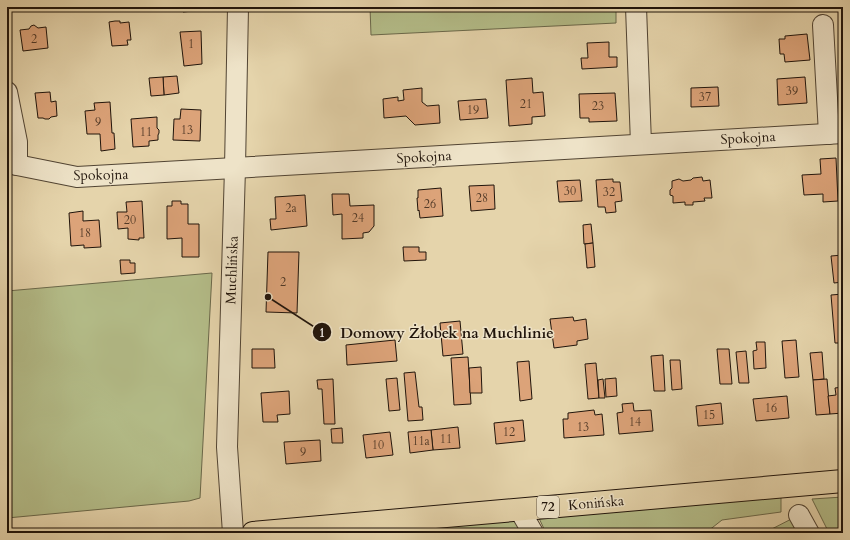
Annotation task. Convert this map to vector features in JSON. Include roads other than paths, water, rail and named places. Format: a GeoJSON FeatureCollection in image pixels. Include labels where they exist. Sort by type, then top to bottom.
{"type":"FeatureCollection","features":[{"type":"Feature","properties":{"kind":"main road","name":"Konińska"},"geometry":{"type":"LineString","coordinates":[[253,533],[843,481]]}},
{"type":"Feature","properties":{"kind":"street","name":"Muchlińska"},"geometry":{"type":"LineString","coordinates":[[233,533],[227,447],[238,7]]}},
{"type":"Feature","properties":{"kind":"street"},"geometry":{"type":"LineString","coordinates":[[636,7],[641,144]]}},
{"type":"Feature","properties":{"kind":"street"},"geometry":{"type":"LineString","coordinates":[[823,25],[836,133]]}},
{"type":"Feature","properties":{"kind":"street"},"geometry":{"type":"LineString","coordinates":[[7,92],[17,142],[12,164]]}},
{"type":"Feature","properties":{"kind":"street","name":"Spokojna"},"geometry":{"type":"LineString","coordinates":[[12,164],[77,177],[836,133]]}},
{"type":"Feature","properties":{"kind":"street"},"geometry":{"type":"LineString","coordinates":[[519,509],[533,533]]}},
{"type":"Feature","properties":{"kind":"street"},"geometry":{"type":"LineString","coordinates":[[799,515],[809,533]]}},
{"type":"Feature","properties":{"kind":"place","name":"Domowy Żłobek na Muchlinie"},"geometry":{"type":"Point","coordinates":[268,297]}}]}
